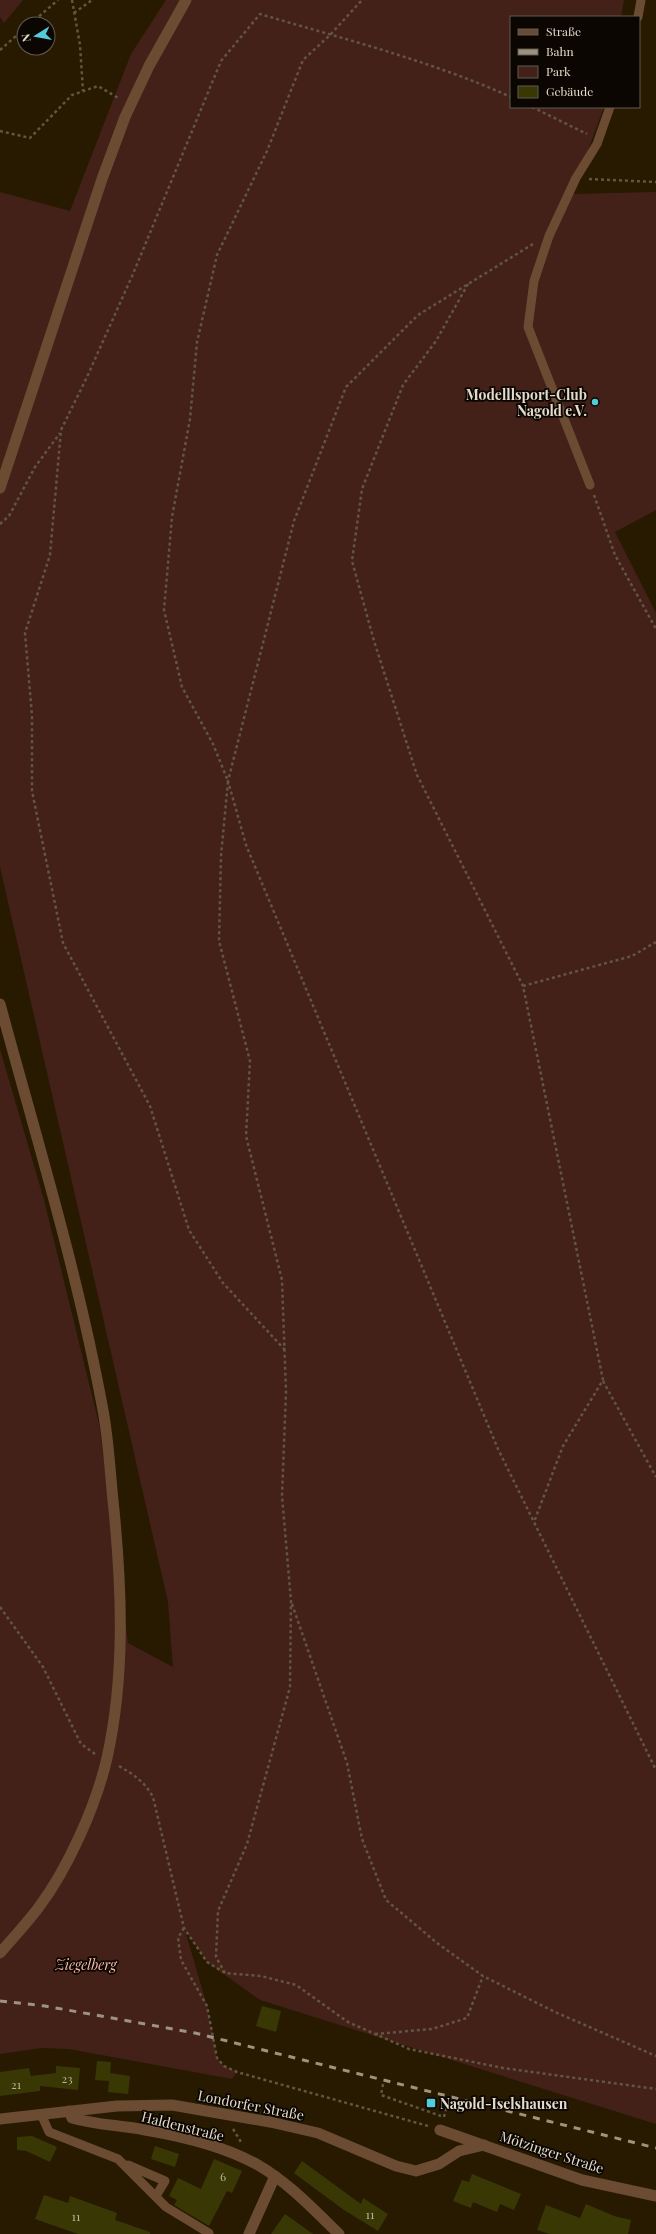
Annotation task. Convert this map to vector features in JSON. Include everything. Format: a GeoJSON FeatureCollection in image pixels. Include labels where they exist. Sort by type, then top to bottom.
{"type":"FeatureCollection","features":[{"type":"Feature","properties":{"kind":"street"},"geometry":{"type":"LineString","coordinates":[[0,488],[102,179],[131,105],[149,66],[186,0]]}},
{"type":"Feature","properties":{"kind":"street"},"geometry":{"type":"LineString","coordinates":[[0,1004],[84,1314],[103,1408],[119,1559],[121,1640],[116,1707],[107,1760],[94,1800],[65,1868],[38,1908],[0,1953]]}},
{"type":"Feature","properties":{"kind":"street","name":"Londorfer Straße"},"geometry":{"type":"LineString","coordinates":[[0,2119],[118,2106],[172,2105],[318,2133],[396,2166],[416,2171],[439,2164],[459,2151],[484,2145]]}},
{"type":"Feature","properties":{"kind":"street","name":"Haldenstraße"},"geometry":{"type":"LineString","coordinates":[[70,2111],[72,2118],[89,2123],[145,2130],[209,2145],[257,2164],[275,2176],[339,2234]]}},
{"type":"Feature","properties":{"kind":"street","name":"Mötzinger Straße"},"geometry":{"type":"LineString","coordinates":[[440,2130],[582,2180],[656,2196]]}},
{"type":"Feature","properties":{"kind":"street"},"geometry":{"type":"LineString","coordinates":[[249,2234],[275,2176]]}},
{"type":"Feature","properties":{"kind":"lane"},"geometry":{"type":"LineString","coordinates":[[638,16],[641,0]]}},
{"type":"Feature","properties":{"kind":"lane"},"geometry":{"type":"LineString","coordinates":[[590,485],[528,326],[534,281],[550,236],[576,178],[599,141],[610,108]]}},
{"type":"Feature","properties":{"kind":"lane"},"geometry":{"type":"LineString","coordinates":[[41,2114],[49,2132],[165,2181],[156,2196]]}},
{"type":"Feature","properties":{"kind":"lane"},"geometry":{"type":"LineString","coordinates":[[121,2162],[166,2207],[209,2233]]}},
{"type":"Feature","properties":{"kind":"path"},"geometry":{"type":"LineString","coordinates":[[39,16],[58,0]]}},
{"type":"Feature","properties":{"kind":"path"},"geometry":{"type":"LineString","coordinates":[[72,0],[80,46],[83,91]]}},
{"type":"Feature","properties":{"kind":"path"},"geometry":{"type":"LineString","coordinates":[[74,13],[92,0]]}},
{"type":"Feature","properties":{"kind":"path"},"geometry":{"type":"LineString","coordinates":[[362,0],[330,35],[303,60],[267,151],[217,255],[197,342],[190,419],[172,517],[164,610],[182,687],[213,744],[228,781],[249,852],[498,1449],[656,1770]]}},
{"type":"Feature","properties":{"kind":"path"},"geometry":{"type":"LineString","coordinates":[[0,524],[9,516],[34,467],[60,433],[133,274],[221,60],[260,14],[400,55],[484,85],[510,97]]}},
{"type":"Feature","properties":{"kind":"path"},"geometry":{"type":"LineString","coordinates":[[0,50],[16,36]]}},
{"type":"Feature","properties":{"kind":"path"},"geometry":{"type":"LineString","coordinates":[[0,131],[30,138],[72,95],[98,86],[131,105]]}},
{"type":"Feature","properties":{"kind":"path"},"geometry":{"type":"LineString","coordinates":[[534,108],[565,122],[599,141]]}},
{"type":"Feature","properties":{"kind":"path"},"geometry":{"type":"LineString","coordinates":[[576,178],[656,182]]}},
{"type":"Feature","properties":{"kind":"path"},"geometry":{"type":"LineString","coordinates":[[225,1973],[216,1957],[218,1911],[247,1844],[290,1687],[291,1601],[282,1496],[285,1351],[282,1280],[246,1136],[250,1061],[219,941],[221,856],[228,781],[294,521],[346,387],[418,315],[520,251],[550,236]]}},
{"type":"Feature","properties":{"kind":"path"},"geometry":{"type":"LineString","coordinates":[[468,283],[436,341],[402,386],[362,490],[352,561],[374,641],[416,775],[523,986],[603,1380],[656,1477]]}},
{"type":"Feature","properties":{"kind":"path"},"geometry":{"type":"LineString","coordinates":[[60,433],[50,555],[25,633],[32,716],[32,791],[63,944],[150,1106],[189,1230],[223,1283],[285,1351]]}},
{"type":"Feature","properties":{"kind":"path"},"geometry":{"type":"LineString","coordinates":[[590,485],[615,555],[656,629]]}},
{"type":"Feature","properties":{"kind":"path"},"geometry":{"type":"LineString","coordinates":[[523,986],[632,956],[656,942]]}},
{"type":"Feature","properties":{"kind":"path"},"geometry":{"type":"LineString","coordinates":[[534,1522],[564,1446],[603,1380]]}},
{"type":"Feature","properties":{"kind":"path"},"geometry":{"type":"LineString","coordinates":[[291,1601],[347,1763],[362,1839],[386,1900],[437,1943],[483,1976],[555,2012],[656,2056]]}},
{"type":"Feature","properties":{"kind":"path"},"geometry":{"type":"LineString","coordinates":[[0,1607],[43,1667],[81,1744],[90,1752],[138,1777],[146,1785],[153,1797],[184,1928],[207,1962],[225,1973],[261,1976],[296,1985],[348,2022],[409,2049],[503,2068],[656,2089]]}},
{"type":"Feature","properties":{"kind":"path"},"geometry":{"type":"LineString","coordinates":[[184,1928],[178,1938],[181,1960],[208,2006],[217,2058],[224,2066],[237,2072],[440,2130]]}},
{"type":"Feature","properties":{"kind":"path"},"geometry":{"type":"LineString","coordinates":[[374,2034],[432,2029],[467,2018],[483,1976]]}},
{"type":"Feature","properties":{"kind":"path"},"geometry":{"type":"LineString","coordinates":[[383,2084],[381,2095],[444,2116],[448,2100]]}},
{"type":"Feature","properties":{"kind":"path"},"geometry":{"type":"LineString","coordinates":[[222,2114],[244,2145]]}},
{"type":"Feature","properties":{"kind":"green space"},"geometry":{"type":"Polygon","coordinates":[[[0,0],[23,0],[4,23],[0,17],[0,0]]]}},
{"type":"Feature","properties":{"kind":"green space","name":"Ziegelberg"},"geometry":{"type":"Polygon","coordinates":[[[166,0],[624,0],[621,16],[510,16],[510,108],[604,108],[572,194],[656,192],[656,510],[615,532],[656,613],[656,2124],[260,2000],[207,1962],[185,1930],[207,2006],[217,2058],[224,2066],[237,2072],[232,2079],[69,2049],[41,2048],[0,2054],[0,1049],[44,1200],[99,1424],[128,1643],[173,1667],[168,1602],[0,867],[0,192],[70,211],[131,54],[166,0]]]}},
{"type":"Feature","properties":{"kind":"building"},"geometry":{"type":"Polygon","coordinates":[[[262,2006],[281,2011],[276,2032],[256,2026],[262,2006]]]}},
{"type":"Feature","properties":{"kind":"building"},"geometry":{"type":"Polygon","coordinates":[[[97,2061],[111,2062],[110,2073],[130,2076],[128,2094],[108,2092],[109,2081],[95,2080],[97,2061]]]}},
{"type":"Feature","properties":{"kind":"building"},"geometry":{"type":"Polygon","coordinates":[[[56,2066],[80,2068],[78,2090],[40,2086],[40,2091],[0,2096],[0,2072],[29,2068],[31,2076],[56,2073],[56,2066]]]}},
{"type":"Feature","properties":{"kind":"building"},"geometry":{"type":"Polygon","coordinates":[[[32,2136],[57,2147],[50,2162],[26,2151],[17,2150],[17,2137],[32,2136]]]}},
{"type":"Feature","properties":{"kind":"building"},"geometry":{"type":"Polygon","coordinates":[[[155,2146],[179,2154],[175,2167],[151,2159],[155,2146]]]}},
{"type":"Feature","properties":{"kind":"building"},"geometry":{"type":"Polygon","coordinates":[[[214,2159],[242,2171],[232,2193],[227,2191],[209,2226],[174,2205],[177,2200],[169,2196],[178,2178],[201,2189],[214,2159]]]}},
{"type":"Feature","properties":{"kind":"building"},"geometry":{"type":"Polygon","coordinates":[[[302,2161],[361,2204],[363,2198],[388,2214],[378,2231],[344,2210],[294,2173],[302,2161]]]}},
{"type":"Feature","properties":{"kind":"building"},"geometry":{"type":"Polygon","coordinates":[[[472,2174],[521,2194],[514,2210],[500,2204],[497,2212],[473,2202],[471,2208],[453,2201],[462,2180],[469,2182],[472,2174]]]}},
{"type":"Feature","properties":{"kind":"building"},"geometry":{"type":"Polygon","coordinates":[[[44,2195],[68,2203],[70,2196],[117,2213],[115,2220],[150,2232],[150,2234],[78,2234],[35,2219],[44,2195]]]}},
{"type":"Feature","properties":{"kind":"building"},"geometry":{"type":"Polygon","coordinates":[[[586,2204],[614,2216],[631,2220],[628,2234],[550,2234],[537,2230],[546,2205],[580,2218],[586,2204]]]}},
{"type":"Feature","properties":{"kind":"building"},"geometry":{"type":"Polygon","coordinates":[[[285,2214],[313,2234],[271,2234],[285,2214]]]}},
{"type":"Feature","properties":{"kind":"railway"},"geometry":{"type":"LineString","coordinates":[[0,2001],[45,2006],[195,2033],[656,2148]]}},
{"type":"Feature","properties":{"kind":"place","name":"Modelllsport-Club Nagold e.V."},"geometry":{"type":"Point","coordinates":[595,402]}},
{"type":"Feature","properties":{"kind":"place","name":"Nagold-Iselshausen"},"geometry":{"type":"Point","coordinates":[431,2103]}}]}
